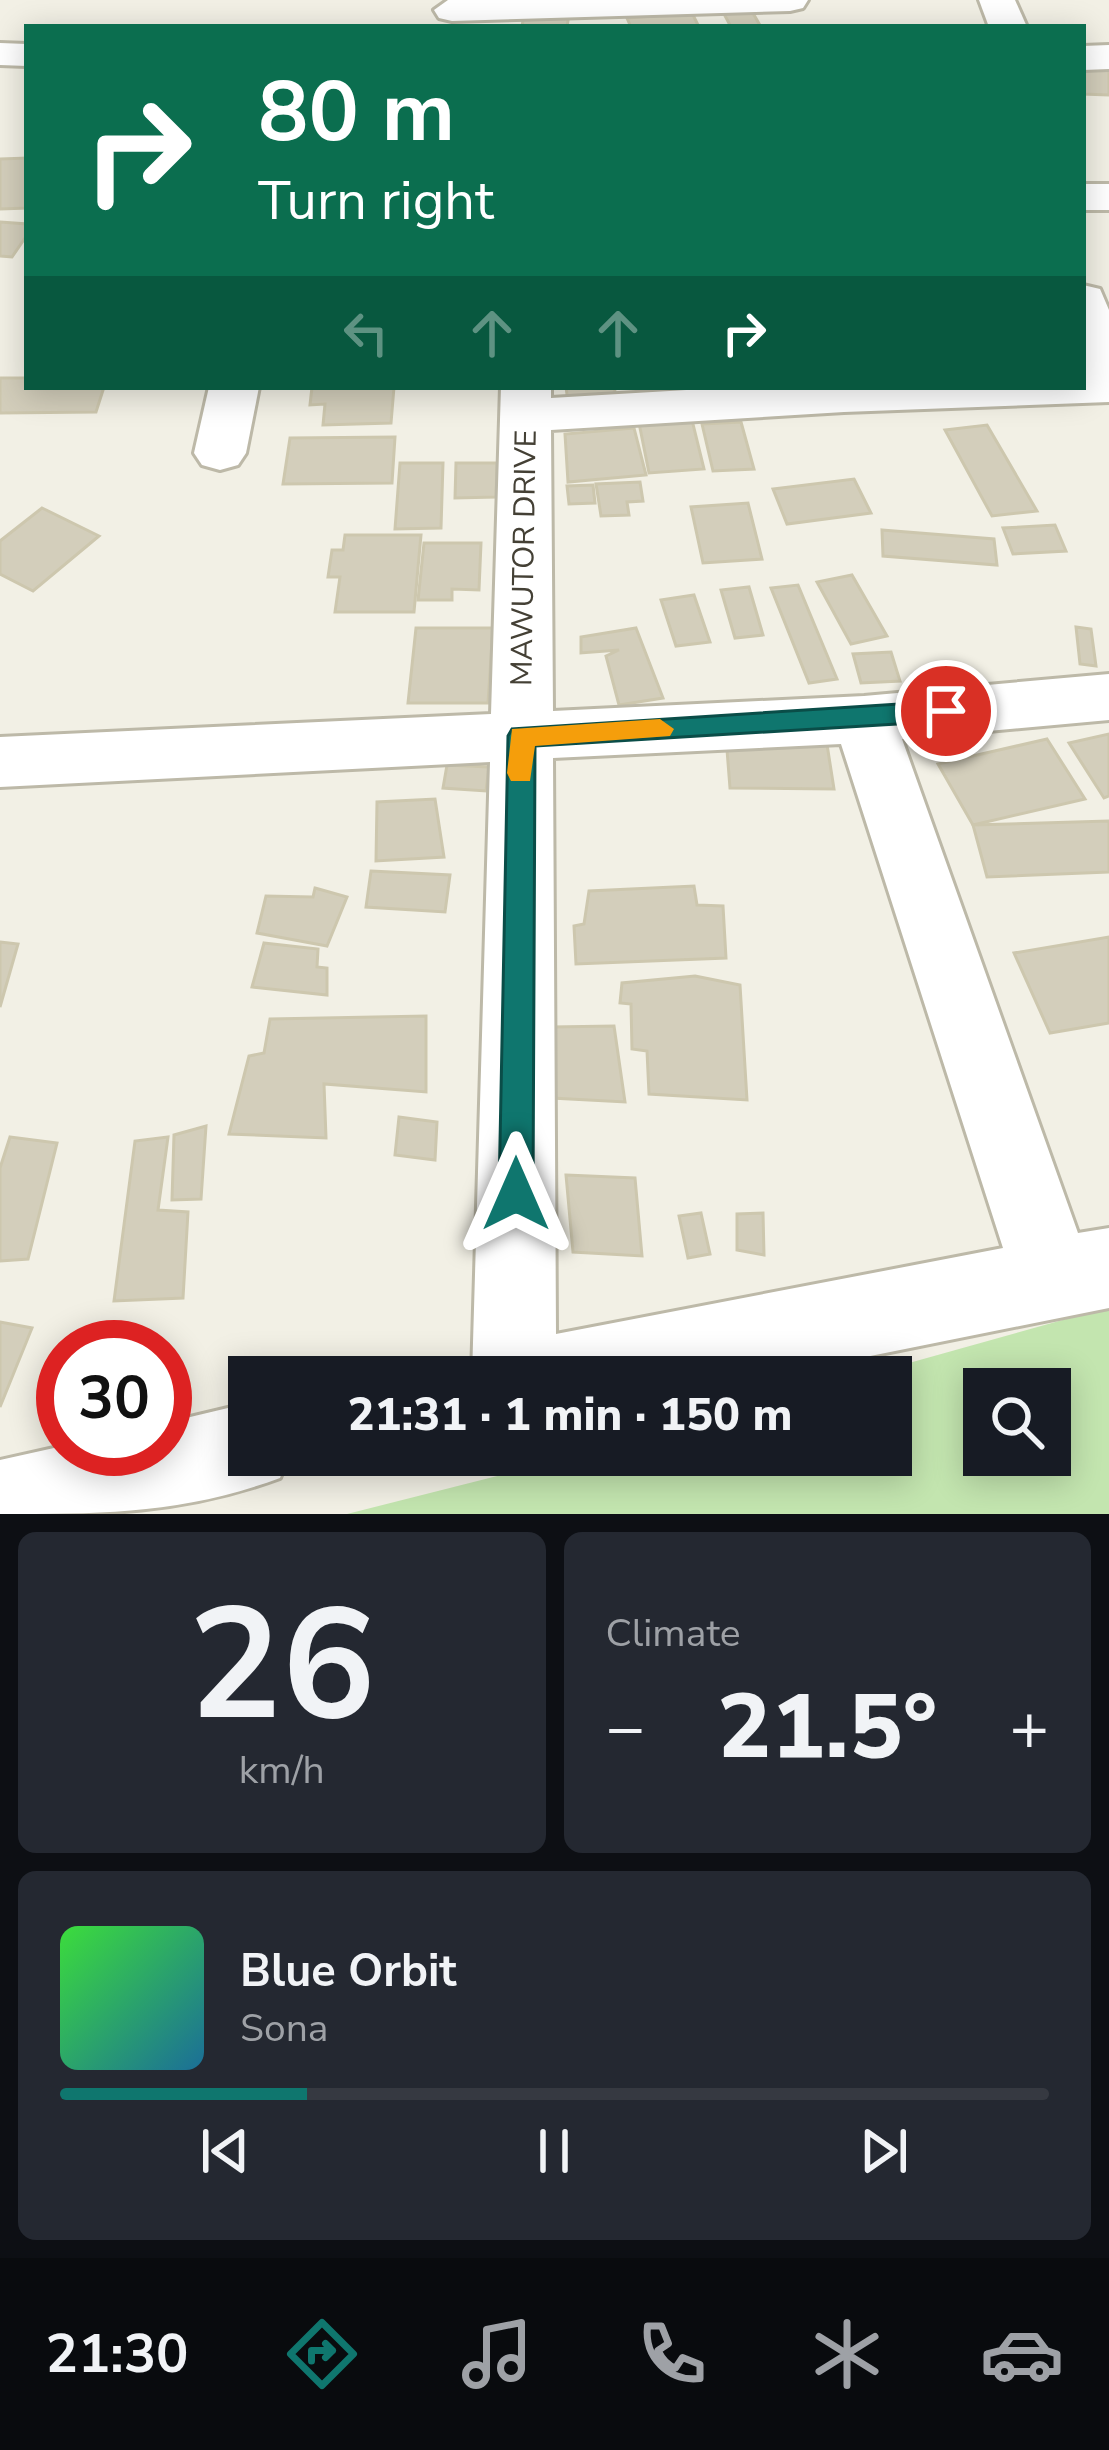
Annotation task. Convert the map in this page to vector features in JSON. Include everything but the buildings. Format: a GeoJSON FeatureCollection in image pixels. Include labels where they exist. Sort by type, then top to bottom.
{"type":"FeatureCollection","features":[{"type":"Feature","properties":{"kind":"street"},"geometry":{"type":"LineString","coordinates":[[453,12],[703,15],[744,1],[790,0]]}},
{"type":"Feature","properties":{"kind":"street"},"geometry":{"type":"LineString","coordinates":[[1086,310],[1106,387]]}},
{"type":"Feature","properties":{"kind":"street"},"geometry":{"type":"LineString","coordinates":[[220,453],[233,390]]}},
{"type":"Feature","properties":{"kind":"street"},"geometry":{"type":"LineString","coordinates":[[526,402],[1019,390]]}},
{"type":"Feature","properties":{"kind":"street","name":"MAWUTOR DRIVE"},"geometry":{"type":"LineString","coordinates":[[514,1356],[526,402]]}},
{"type":"Feature","properties":{"kind":"street"},"geometry":{"type":"LineString","coordinates":[[0,762],[864,718],[1109,697]]}},
{"type":"Feature","properties":{"kind":"street"},"geometry":{"type":"LineString","coordinates":[[661,1356],[1081,1274],[864,718]]}},
{"type":"Feature","properties":{"kind":"street"},"geometry":{"type":"LineString","coordinates":[[0,1505],[228,1452]]}},
{"type":"Feature","properties":{"kind":"green space"},"geometry":{"type":"Polygon","coordinates":[[[1109,1307],[1109,1514],[347,1514],[497,1476],[912,1476],[912,1362],[1109,1307]]]}},
{"type":"Feature","properties":{"kind":"slow traffic"},"geometry":{"type":"LineString","coordinates":[[521,773],[521,736],[660,729]]}},
{"type":"Feature","properties":{"kind":"route"},"geometry":{"type":"LineString","coordinates":[[516,1194],[521,736],[946,711]]}}]}
